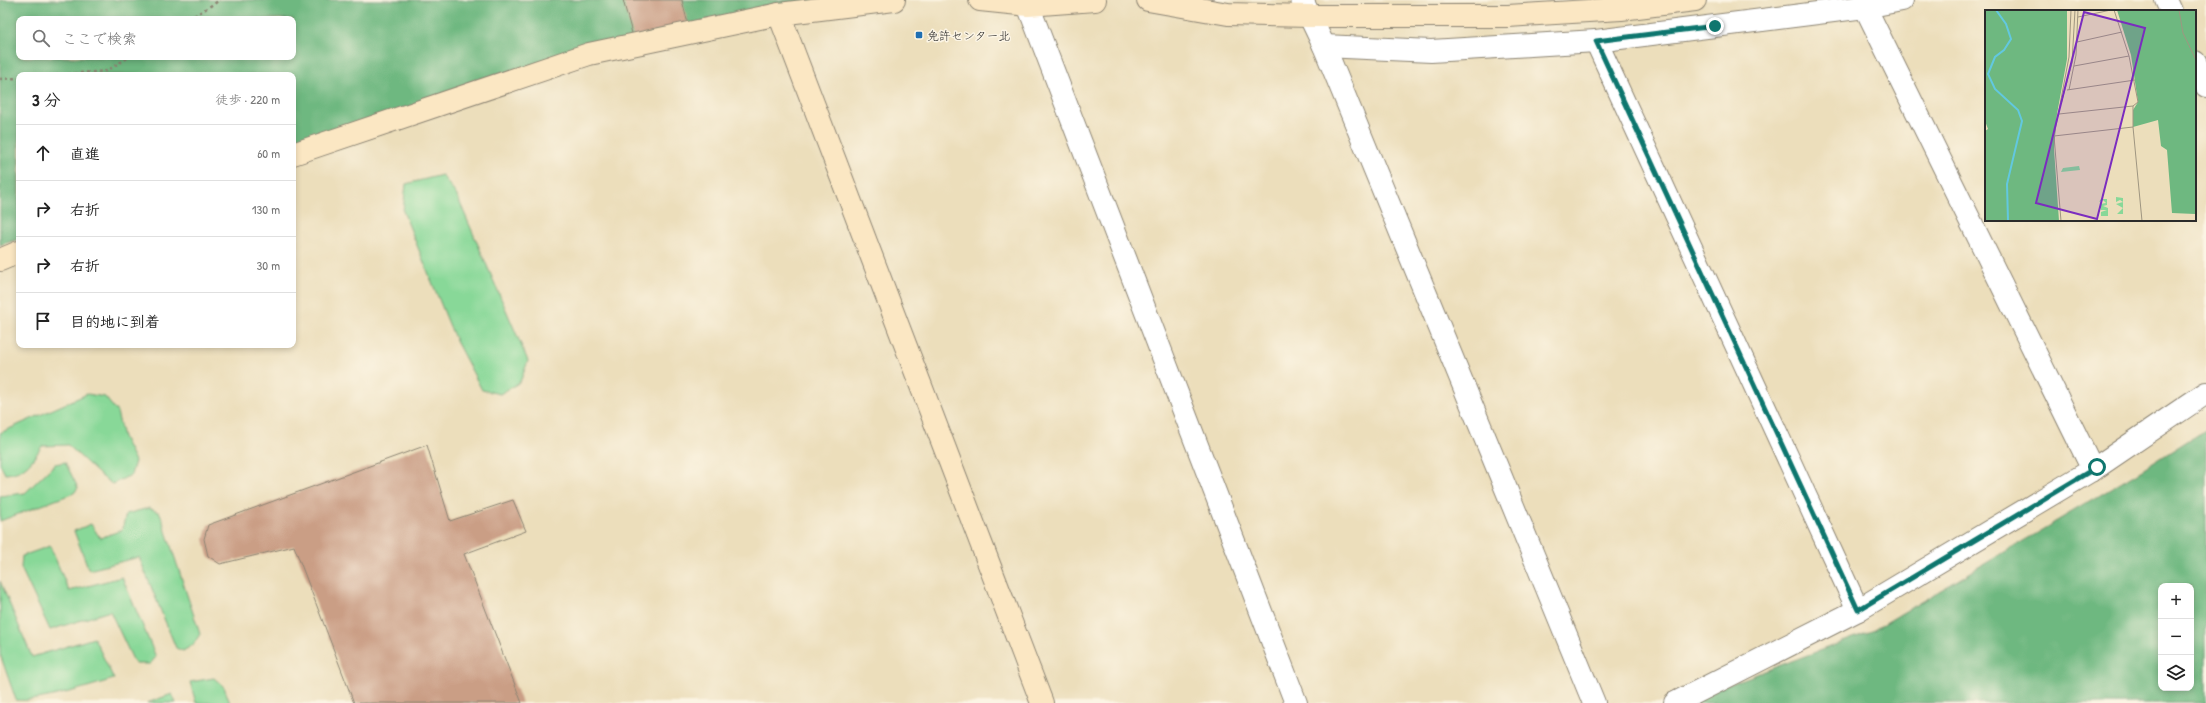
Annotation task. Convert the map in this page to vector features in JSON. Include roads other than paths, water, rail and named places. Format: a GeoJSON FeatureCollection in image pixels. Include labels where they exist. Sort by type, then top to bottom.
{"type":"FeatureCollection","features":[{"type":"Feature","properties":{"kind":"street"},"geometry":{"type":"LineString","coordinates":[[296,153],[589,54],[779,14],[894,0]]}},
{"type":"Feature","properties":{"kind":"street"},"geometry":{"type":"LineString","coordinates":[[980,0],[1028,5],[1095,0]]}},
{"type":"Feature","properties":{"kind":"street"},"geometry":{"type":"LineString","coordinates":[[1148,0],[1228,14],[1306,8],[1508,16],[1622,10],[1695,0]]}},
{"type":"Feature","properties":{"kind":"street"},"geometry":{"type":"LineString","coordinates":[[1324,46],[1431,51],[1596,41],[1864,7],[1902,0]]}},
{"type":"Feature","properties":{"kind":"street"},"geometry":{"type":"LineString","coordinates":[[2166,0],[2171,10]]}},
{"type":"Feature","properties":{"kind":"street"},"geometry":{"type":"LineString","coordinates":[[1028,5],[1296,703]]}},
{"type":"Feature","properties":{"kind":"street"},"geometry":{"type":"LineString","coordinates":[[1864,7],[2093,470]]}},
{"type":"Feature","properties":{"kind":"street"},"geometry":{"type":"LineString","coordinates":[[1306,8],[1324,46],[1594,703]]}},
{"type":"Feature","properties":{"kind":"street"},"geometry":{"type":"LineString","coordinates":[[779,14],[1042,703]]}},
{"type":"Feature","properties":{"kind":"street"},"geometry":{"type":"LineString","coordinates":[[1596,41],[1858,610]]}},
{"type":"Feature","properties":{"kind":"street"},"geometry":{"type":"LineString","coordinates":[[2196,64],[2206,86]]}},
{"type":"Feature","properties":{"kind":"street"},"geometry":{"type":"LineString","coordinates":[[0,260],[16,253]]}},
{"type":"Feature","properties":{"kind":"street"},"geometry":{"type":"LineString","coordinates":[[1675,703],[1858,610],[2093,470],[2206,393]]}},
{"type":"Feature","properties":{"kind":"place","name":"免許センター北"},"geometry":{"type":"Point","coordinates":[919,35]}}]}
